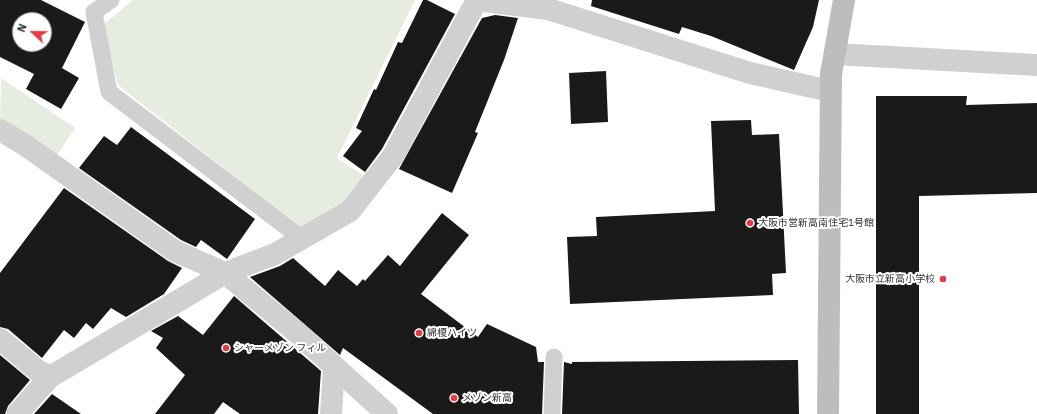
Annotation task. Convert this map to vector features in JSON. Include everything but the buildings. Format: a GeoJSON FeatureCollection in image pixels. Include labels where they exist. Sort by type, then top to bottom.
{"type":"FeatureCollection","features":[{"type":"Feature","properties":{"kind":"street"},"geometry":{"type":"LineString","coordinates":[[17,414],[50,377],[226,273],[275,254],[350,211],[394,156],[477,0],[548,9],[750,73],[830,91]]}},
{"type":"Feature","properties":{"kind":"street"},"geometry":{"type":"LineString","coordinates":[[828,414],[830,74],[844,0]]}},
{"type":"Feature","properties":{"kind":"street"},"geometry":{"type":"LineString","coordinates":[[835,54],[1037,65]]}},
{"type":"Feature","properties":{"kind":"street"},"geometry":{"type":"LineString","coordinates":[[0,130],[25,145],[175,251],[226,273],[294,330],[387,414]]}},
{"type":"Feature","properties":{"kind":"street"},"geometry":{"type":"LineString","coordinates":[[0,340],[36,370],[50,377]]}},
{"type":"Feature","properties":{"kind":"street"},"geometry":{"type":"LineString","coordinates":[[331,414],[334,367]]}},
{"type":"Feature","properties":{"kind":"lane"},"geometry":{"type":"LineString","coordinates":[[111,0],[94,12],[109,92],[301,238]]}},
{"type":"Feature","properties":{"kind":"lane"},"geometry":{"type":"LineString","coordinates":[[552,414],[554,357]]}},
{"type":"Feature","properties":{"kind":"shaded area"},"geometry":{"type":"Polygon","coordinates":[[[133,0],[415,0],[337,158],[369,179],[344,202],[300,228],[118,85],[102,26],[133,0]]]}},
{"type":"Feature","properties":{"kind":"shaded area"},"geometry":{"type":"Polygon","coordinates":[[[1,78],[75,128],[55,158],[0,120],[1,78]]]}},
{"type":"Feature","properties":{"kind":"place","name":"大阪市営新高南住宅1号館"},"geometry":{"type":"Point","coordinates":[750,223]}},
{"type":"Feature","properties":{"kind":"place","name":"大阪市立新高小学校"},"geometry":{"type":"Point","coordinates":[943,279]}},
{"type":"Feature","properties":{"kind":"place","name":"綿榎ハイツ"},"geometry":{"type":"Point","coordinates":[419,333]}},
{"type":"Feature","properties":{"kind":"place","name":"シャーメゾン フィル"},"geometry":{"type":"Point","coordinates":[226,348]}},
{"type":"Feature","properties":{"kind":"place","name":"メゾン新高"},"geometry":{"type":"Point","coordinates":[454,398]}}]}
